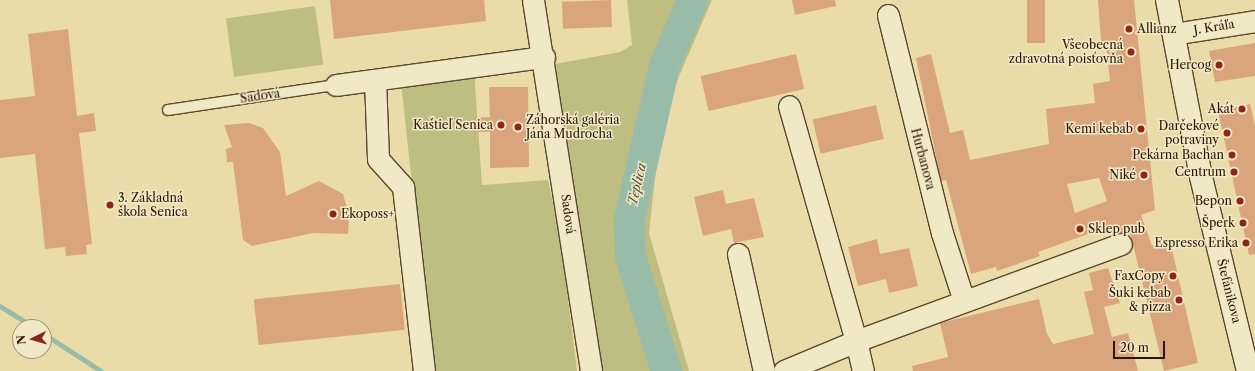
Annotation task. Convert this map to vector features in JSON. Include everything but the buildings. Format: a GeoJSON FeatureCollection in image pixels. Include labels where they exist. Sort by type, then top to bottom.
{"type":"FeatureCollection","features":[{"type":"Feature","properties":{"kind":"street","name":"Sadová"},"geometry":{"type":"LineString","coordinates":[[534,0],[544,57],[591,371]]}},
{"type":"Feature","properties":{"kind":"street","name":"Štefánikova"},"geometry":{"type":"LineString","coordinates":[[1167,0],[1201,178],[1248,371]]}},
{"type":"Feature","properties":{"kind":"street","name":"Hurbanova"},"geometry":{"type":"LineString","coordinates":[[888,15],[940,226],[964,301]]}},
{"type":"Feature","properties":{"kind":"street","name":"J. Kráľa"},"geometry":{"type":"LineString","coordinates":[[1173,34],[1255,21]]}},
{"type":"Feature","properties":{"kind":"street","name":"Sadová"},"geometry":{"type":"LineString","coordinates":[[336,85],[544,57]]}},
{"type":"Feature","properties":{"kind":"street"},"geometry":{"type":"LineString","coordinates":[[375,80],[378,159],[403,187],[424,371]]}},
{"type":"Feature","properties":{"kind":"street"},"geometry":{"type":"LineString","coordinates":[[788,106],[856,341],[863,371]]}},
{"type":"Feature","properties":{"kind":"street"},"geometry":{"type":"LineString","coordinates":[[784,371],[856,341],[1121,244]]}},
{"type":"Feature","properties":{"kind":"street"},"geometry":{"type":"LineString","coordinates":[[738,254],[764,371]]}},
{"type":"Feature","properties":{"kind":"lane","name":"Sadová"},"geometry":{"type":"LineString","coordinates":[[168,110],[336,85]]}},
{"type":"Feature","properties":{"kind":"shaded area"},"geometry":{"type":"Polygon","coordinates":[[[627,0],[712,0],[674,88],[658,152],[649,233],[689,371],[600,371],[555,64],[620,52],[632,45],[627,0]]]}},
{"type":"Feature","properties":{"kind":"shaded area"},"geometry":{"type":"Polygon","coordinates":[[[315,6],[323,64],[234,77],[226,19],[315,6]]]}},
{"type":"Feature","properties":{"kind":"shaded area"},"geometry":{"type":"Polygon","coordinates":[[[474,69],[482,185],[548,180],[561,242],[577,371],[432,371],[401,82],[474,69]]]}},
{"type":"Feature","properties":{"kind":"waterway","name":"Teplica"},"geometry":{"type":"LineString","coordinates":[[666,371],[630,256],[629,218],[664,65],[692,0]]}},
{"type":"Feature","properties":{"kind":"waterway"},"geometry":{"type":"LineString","coordinates":[[0,306],[20,319]]}},
{"type":"Feature","properties":{"kind":"waterway"},"geometry":{"type":"LineString","coordinates":[[52,339],[101,371]]}},
{"type":"Feature","properties":{"kind":"place","name":"Allianz"},"geometry":{"type":"Point","coordinates":[1129,29]}},
{"type":"Feature","properties":{"kind":"place","name":"Všeobecná zdravotná poisťovňa"},"geometry":{"type":"Point","coordinates":[1131,52]}},
{"type":"Feature","properties":{"kind":"place","name":"Hercog"},"geometry":{"type":"Point","coordinates":[1219,65]}},
{"type":"Feature","properties":{"kind":"place","name":"Akát"},"geometry":{"type":"Point","coordinates":[1242,109]}},
{"type":"Feature","properties":{"kind":"place","name":"Kaštieľ Senica"},"geometry":{"type":"Point","coordinates":[501,125]}},
{"type":"Feature","properties":{"kind":"place","name":"Záhorská galéria Jána Mudrocha"},"geometry":{"type":"Point","coordinates":[518,127]}},
{"type":"Feature","properties":{"kind":"place","name":"Kemi kebab"},"geometry":{"type":"Point","coordinates":[1141,129]}},
{"type":"Feature","properties":{"kind":"place","name":"Darčekové potraviny"},"geometry":{"type":"Point","coordinates":[1227,133]}},
{"type":"Feature","properties":{"kind":"place","name":"Pekárna Bachan"},"geometry":{"type":"Point","coordinates":[1232,155]}},
{"type":"Feature","properties":{"kind":"place","name":"Centrum"},"geometry":{"type":"Point","coordinates":[1234,172]}},
{"type":"Feature","properties":{"kind":"place","name":"Niké"},"geometry":{"type":"Point","coordinates":[1144,175]}},
{"type":"Feature","properties":{"kind":"place","name":"Bepon"},"geometry":{"type":"Point","coordinates":[1240,201]}},
{"type":"Feature","properties":{"kind":"place","name":"3. Základná škola Senica"},"geometry":{"type":"Point","coordinates":[110,205]}},
{"type":"Feature","properties":{"kind":"place","name":"Ekoposs+"},"geometry":{"type":"Point","coordinates":[333,214]}},
{"type":"Feature","properties":{"kind":"place","name":"Šperk"},"geometry":{"type":"Point","coordinates":[1243,223]}},
{"type":"Feature","properties":{"kind":"place","name":"Sklep pub"},"geometry":{"type":"Point","coordinates":[1080,229]}},
{"type":"Feature","properties":{"kind":"place","name":"Espresso Erika"},"geometry":{"type":"Point","coordinates":[1246,243]}},
{"type":"Feature","properties":{"kind":"place","name":"FaxCopy"},"geometry":{"type":"Point","coordinates":[1173,276]}},
{"type":"Feature","properties":{"kind":"place","name":"Šuki kebab & pizza"},"geometry":{"type":"Point","coordinates":[1179,300]}}]}
